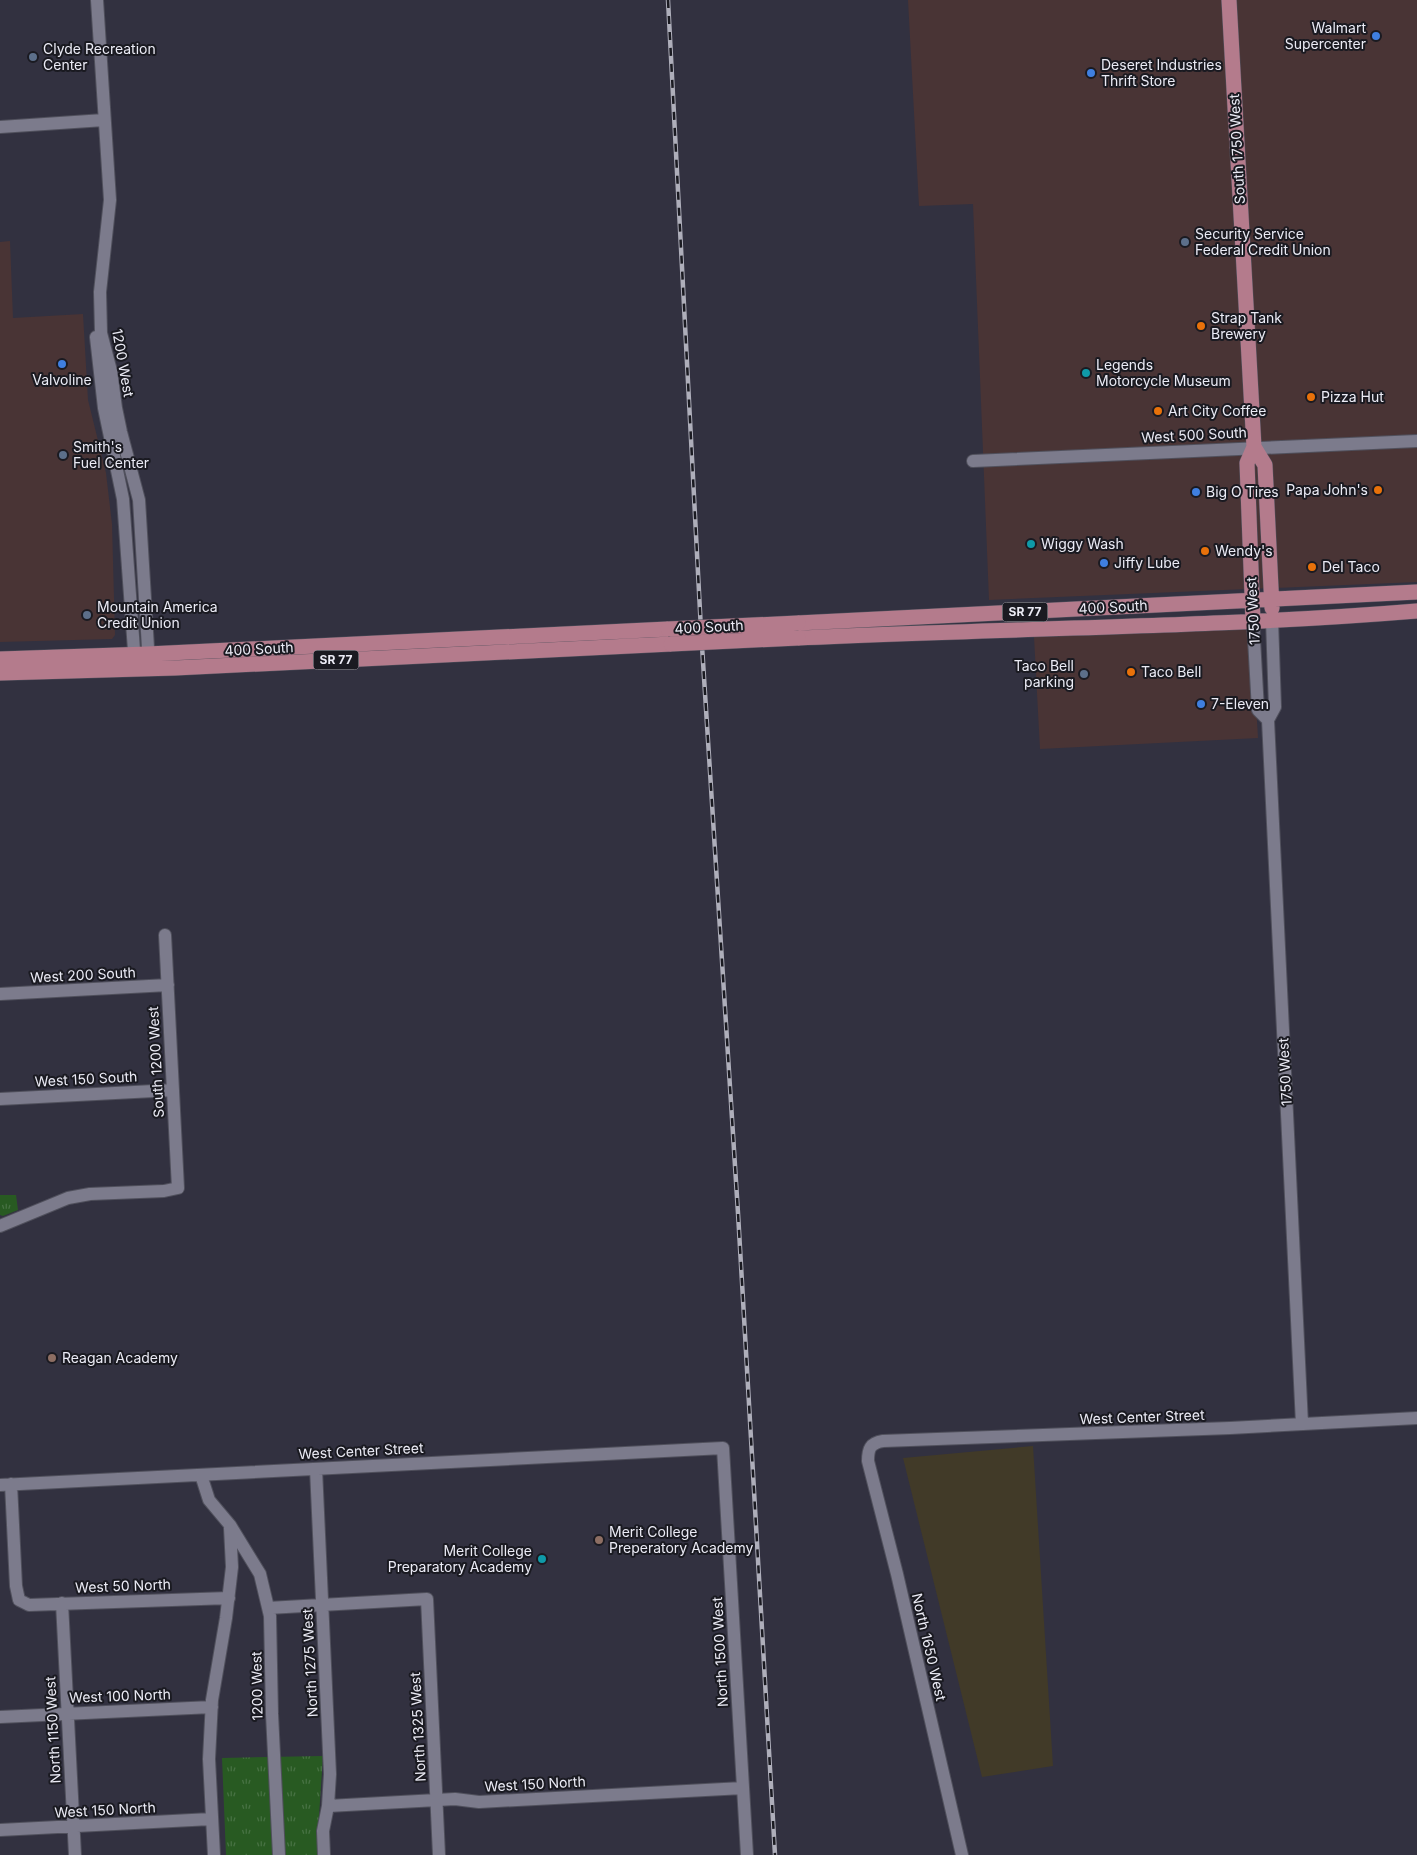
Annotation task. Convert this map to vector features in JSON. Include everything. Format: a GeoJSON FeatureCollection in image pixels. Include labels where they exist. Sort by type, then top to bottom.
{"type":"FeatureCollection","features":[{"type":"Feature","properties":{"kind":"main road","name":"South 1750 West"},"geometry":{"type":"LineString","coordinates":[[1229,0],[1254,447]]}},
{"type":"Feature","properties":{"kind":"main road","name":"1750 West"},"geometry":{"type":"LineString","coordinates":[[1254,447],[1265,465],[1272,620]]}},
{"type":"Feature","properties":{"kind":"main road","name":"1750 West"},"geometry":{"type":"LineString","coordinates":[[1253,621],[1247,463],[1254,447]]}},
{"type":"Feature","properties":{"kind":"main road","name":"400 South"},"geometry":{"type":"LineString","coordinates":[[0,673],[142,661],[670,637],[1252,600],[1417,592]]}},
{"type":"Feature","properties":{"kind":"main road","name":"400 South"},"geometry":{"type":"LineString","coordinates":[[798,630],[1125,626],[1253,621],[1417,611]]}},
{"type":"Feature","properties":{"kind":"main road","name":"400 South"},"geometry":{"type":"LineString","coordinates":[[0,659],[142,661]]}},
{"type":"Feature","properties":{"kind":"street","name":"1200 West"},"geometry":{"type":"LineString","coordinates":[[91,0],[110,209],[100,292],[101,333],[111,371],[117,416],[139,500],[142,661]]}},
{"type":"Feature","properties":{"kind":"street","name":"1200 West"},"geometry":{"type":"LineString","coordinates":[[97,0],[102,120]]}},
{"type":"Feature","properties":{"kind":"street"},"geometry":{"type":"LineString","coordinates":[[0,127],[102,120]]}},
{"type":"Feature","properties":{"kind":"street","name":"West 500 South"},"geometry":{"type":"LineString","coordinates":[[973,461],[1417,441]]}},
{"type":"Feature","properties":{"kind":"street","name":"1750 West"},"geometry":{"type":"LineString","coordinates":[[1272,620],[1276,707],[1268,720],[1302,1424]]}},
{"type":"Feature","properties":{"kind":"street","name":"1750 West"},"geometry":{"type":"LineString","coordinates":[[1253,621],[1258,710],[1268,720]]}},
{"type":"Feature","properties":{"kind":"street","name":"South 1200 West"},"geometry":{"type":"LineString","coordinates":[[0,1226],[68,1198],[90,1194],[164,1191],[178,1188],[165,935]]}},
{"type":"Feature","properties":{"kind":"street","name":"West 200 South"},"geometry":{"type":"LineString","coordinates":[[0,994],[168,985]]}},
{"type":"Feature","properties":{"kind":"street","name":"West 150 South"},"geometry":{"type":"LineString","coordinates":[[0,1098],[173,1090]]}},
{"type":"Feature","properties":{"kind":"street","name":"West Center Street"},"geometry":{"type":"LineString","coordinates":[[870,1446],[876,1442],[883,1441],[1036,1436],[1417,1418]]}},
{"type":"Feature","properties":{"kind":"street","name":"North 1650 West"},"geometry":{"type":"LineString","coordinates":[[870,1446],[868,1461],[897,1574],[962,1855]]}},
{"type":"Feature","properties":{"kind":"street","name":"West Center Street"},"geometry":{"type":"LineString","coordinates":[[6,1485],[723,1448]]}},
{"type":"Feature","properties":{"kind":"street","name":"North 1500 West"},"geometry":{"type":"LineString","coordinates":[[723,1448],[747,1855]]}},
{"type":"Feature","properties":{"kind":"street","name":"North 1275 West"},"geometry":{"type":"LineString","coordinates":[[316,1469],[329,1765],[328,1806],[323,1830],[324,1855]]}},
{"type":"Feature","properties":{"kind":"street","name":"1200 West"},"geometry":{"type":"LineString","coordinates":[[200,1475],[209,1500],[230,1525],[260,1574],[270,1616],[272,1714],[279,1855]]}},
{"type":"Feature","properties":{"kind":"street","name":"West 50 North"},"geometry":{"type":"LineString","coordinates":[[6,1485],[19,1600],[29,1605],[229,1598]]}},
{"type":"Feature","properties":{"kind":"street"},"geometry":{"type":"LineString","coordinates":[[214,1855],[209,1758],[212,1707],[232,1567],[230,1525]]}},
{"type":"Feature","properties":{"kind":"street","name":"North 1325 West"},"geometry":{"type":"LineString","coordinates":[[322,1604],[427,1598],[439,1855]]}},
{"type":"Feature","properties":{"kind":"street","name":"North 1150 West"},"geometry":{"type":"LineString","coordinates":[[62,1603],[75,1855]]}},
{"type":"Feature","properties":{"kind":"street"},"geometry":{"type":"LineString","coordinates":[[268,1608],[322,1604]]}},
{"type":"Feature","properties":{"kind":"street","name":"West 100 North"},"geometry":{"type":"LineString","coordinates":[[0,1717],[212,1707]]}},
{"type":"Feature","properties":{"kind":"street","name":"West 150 North"},"geometry":{"type":"LineString","coordinates":[[328,1806],[455,1799],[479,1802],[743,1788]]}},
{"type":"Feature","properties":{"kind":"street","name":"West 150 North"},"geometry":{"type":"LineString","coordinates":[[0,1830],[211,1819]]}},
{"type":"Feature","properties":{"kind":"shaded area"},"geometry":{"type":"Polygon","coordinates":[[[908,0],[1417,0],[1417,582],[989,600],[973,204],[919,206],[908,0]]]}},
{"type":"Feature","properties":{"kind":"shaded area"},"geometry":{"type":"Polygon","coordinates":[[[10,241],[13,318],[83,314],[88,400],[106,473],[112,524],[115,635],[112,639],[0,642],[0,242],[10,241]]]}},
{"type":"Feature","properties":{"kind":"shaded area"},"geometry":{"type":"Polygon","coordinates":[[[1245,629],[1252,636],[1258,738],[1040,749],[1034,637],[1245,629]]]}},
{"type":"Feature","properties":{"kind":"shaded area"},"geometry":{"type":"Polygon","coordinates":[[[1033,1446],[1053,1766],[982,1777],[903,1458],[1033,1446]]]}},
{"type":"Feature","properties":{"kind":"green space"},"geometry":{"type":"Polygon","coordinates":[[[0,1195],[16,1195],[18,1210],[3,1216],[0,1215],[0,1195]]]}},
{"type":"Feature","properties":{"kind":"green space"},"geometry":{"type":"Polygon","coordinates":[[[323,1756],[318,1831],[319,1855],[226,1855],[222,1758],[323,1756]]]}},
{"type":"Feature","properties":{"kind":"railway"},"geometry":{"type":"LineString","coordinates":[[668,0],[701,630],[738,1213],[775,1855]]}},
{"type":"Feature","properties":{"kind":"place","name":"Walmart Supercenter"},"geometry":{"type":"Point","coordinates":[1376,36]}},
{"type":"Feature","properties":{"kind":"place","name":"Clyde Recreation Center"},"geometry":{"type":"Point","coordinates":[33,57]}},
{"type":"Feature","properties":{"kind":"place","name":"Deseret Industries Thrift Store"},"geometry":{"type":"Point","coordinates":[1091,73]}},
{"type":"Feature","properties":{"kind":"place","name":"Security Service Federal Credit Union"},"geometry":{"type":"Point","coordinates":[1185,242]}},
{"type":"Feature","properties":{"kind":"place","name":"Strap Tank Brewery"},"geometry":{"type":"Point","coordinates":[1201,326]}},
{"type":"Feature","properties":{"kind":"place","name":"Valvoline"},"geometry":{"type":"Point","coordinates":[62,364]}},
{"type":"Feature","properties":{"kind":"place","name":"Legends Motorcycle Museum"},"geometry":{"type":"Point","coordinates":[1086,373]}},
{"type":"Feature","properties":{"kind":"place","name":"Pizza Hut"},"geometry":{"type":"Point","coordinates":[1311,397]}},
{"type":"Feature","properties":{"kind":"place","name":"Art City Coffee"},"geometry":{"type":"Point","coordinates":[1158,411]}},
{"type":"Feature","properties":{"kind":"place","name":"Smith's Fuel Center"},"geometry":{"type":"Point","coordinates":[63,455]}},
{"type":"Feature","properties":{"kind":"place","name":"Papa John's"},"geometry":{"type":"Point","coordinates":[1378,490]}},
{"type":"Feature","properties":{"kind":"place","name":"Big O Tires"},"geometry":{"type":"Point","coordinates":[1196,492]}},
{"type":"Feature","properties":{"kind":"place","name":"Wiggy Wash"},"geometry":{"type":"Point","coordinates":[1031,544]}},
{"type":"Feature","properties":{"kind":"place","name":"Wendy's"},"geometry":{"type":"Point","coordinates":[1205,551]}},
{"type":"Feature","properties":{"kind":"place","name":"Jiffy Lube"},"geometry":{"type":"Point","coordinates":[1104,563]}},
{"type":"Feature","properties":{"kind":"place","name":"Del Taco"},"geometry":{"type":"Point","coordinates":[1312,567]}},
{"type":"Feature","properties":{"kind":"place","name":"Mountain America Credit Union"},"geometry":{"type":"Point","coordinates":[87,615]}},
{"type":"Feature","properties":{"kind":"place","name":"Taco Bell"},"geometry":{"type":"Point","coordinates":[1131,672]}},
{"type":"Feature","properties":{"kind":"place","name":"Taco Bell parking"},"geometry":{"type":"Point","coordinates":[1084,674]}},
{"type":"Feature","properties":{"kind":"place","name":"7-Eleven"},"geometry":{"type":"Point","coordinates":[1201,704]}},
{"type":"Feature","properties":{"kind":"place","name":"Reagan Academy"},"geometry":{"type":"Point","coordinates":[52,1358]}},
{"type":"Feature","properties":{"kind":"place","name":"Merit College Preperatory Academy"},"geometry":{"type":"Point","coordinates":[599,1540]}},
{"type":"Feature","properties":{"kind":"place","name":"Merit College Preparatory Academy"},"geometry":{"type":"Point","coordinates":[542,1559]}}]}
